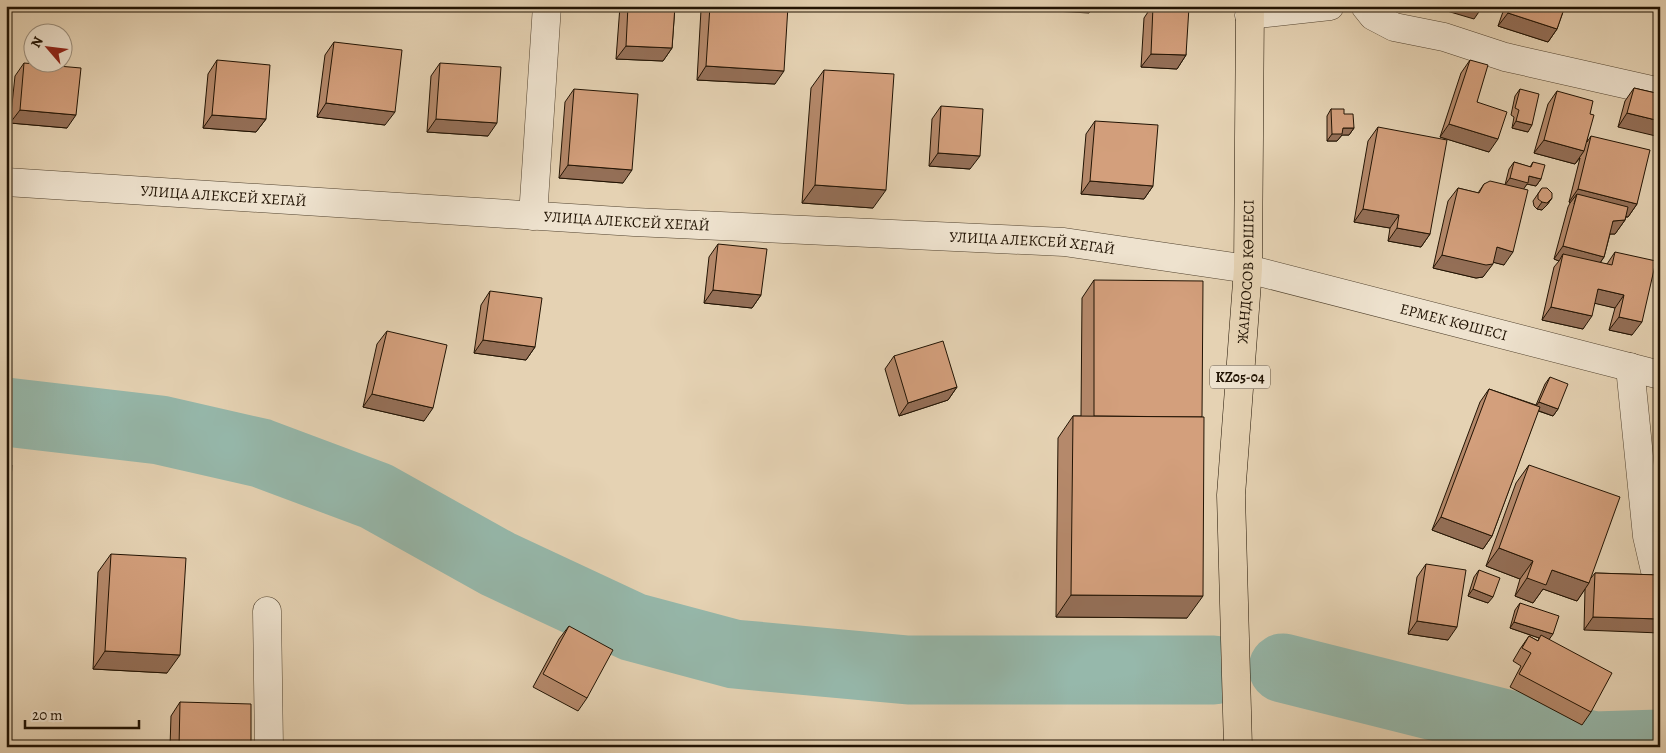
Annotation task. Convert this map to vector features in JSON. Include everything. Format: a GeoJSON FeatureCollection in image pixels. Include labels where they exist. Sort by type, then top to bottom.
{"type":"FeatureCollection","features":[{"type":"Feature","properties":{"kind":"main road","name":"ЖАНДОСОВ КӨШЕСІ"},"geometry":{"type":"LineString","coordinates":[[1238,747],[1231,495],[1248,269],[1249,11]]}},
{"type":"Feature","properties":{"kind":"street"},"geometry":{"type":"LineString","coordinates":[[533,216],[547,6]]}},
{"type":"Feature","properties":{"kind":"street"},"geometry":{"type":"LineString","coordinates":[[1249,11],[1330,6]]}},
{"type":"Feature","properties":{"kind":"street"},"geometry":{"type":"LineString","coordinates":[[1365,6],[1373,16],[1394,27],[1444,37],[1505,57],[1660,92]]}},
{"type":"Feature","properties":{"kind":"street","name":"УЛИЦА АЛЕКСЕЙ ХЕГАЙ"},"geometry":{"type":"LineString","coordinates":[[6,182],[634,222],[1064,242],[1248,269]]}},
{"type":"Feature","properties":{"kind":"street","name":"ЕРМЕК КӨШЕСІ"},"geometry":{"type":"LineString","coordinates":[[1248,269],[1660,375]]}},
{"type":"Feature","properties":{"kind":"street"},"geometry":{"type":"LineString","coordinates":[[1630,367],[1647,536],[1656,576]]}},
{"type":"Feature","properties":{"kind":"street"},"geometry":{"type":"LineString","coordinates":[[267,611],[269,747]]}},
{"type":"Feature","properties":{"kind":"building"},"geometry":{"type":"Polygon","coordinates":[[[628,6],[675,6],[672,48],[626,46],[628,6]]]}},
{"type":"Feature","properties":{"kind":"building"},"geometry":{"type":"Polygon","coordinates":[[[710,6],[788,6],[784,71],[706,66],[710,6]]]}},
{"type":"Feature","properties":{"kind":"building"},"geometry":{"type":"Polygon","coordinates":[[[1153,6],[1189,7],[1186,55],[1151,54],[1153,6]]]}},
{"type":"Feature","properties":{"kind":"building"},"geometry":{"type":"Polygon","coordinates":[[[1510,6],[1565,6],[1557,29],[1508,13],[1510,6]]]}},
{"type":"Feature","properties":{"kind":"building"},"geometry":{"type":"Polygon","coordinates":[[[334,42],[402,50],[395,112],[326,103],[334,42]]]}},
{"type":"Feature","properties":{"kind":"building"},"geometry":{"type":"Polygon","coordinates":[[[217,60],[270,65],[266,119],[212,115],[217,60]]]}},
{"type":"Feature","properties":{"kind":"building"},"geometry":{"type":"Polygon","coordinates":[[[1470,60],[1488,65],[1477,102],[1507,112],[1498,139],[1449,124],[1470,60]]]}},
{"type":"Feature","properties":{"kind":"building"},"geometry":{"type":"Polygon","coordinates":[[[440,63],[501,67],[497,123],[436,119],[440,63]]]}},
{"type":"Feature","properties":{"kind":"building"},"geometry":{"type":"Polygon","coordinates":[[[72,67],[81,68],[76,115],[20,110],[23,72],[72,72],[72,67]]]}},
{"type":"Feature","properties":{"kind":"building"},"geometry":{"type":"Polygon","coordinates":[[[824,70],[894,74],[886,190],[815,185],[824,70]]]}},
{"type":"Feature","properties":{"kind":"building"},"geometry":{"type":"Polygon","coordinates":[[[1634,88],[1660,94],[1660,121],[1627,113],[1634,88]]]}},
{"type":"Feature","properties":{"kind":"building"},"geometry":{"type":"Polygon","coordinates":[[[574,89],[638,94],[632,170],[568,165],[574,89]]]}},
{"type":"Feature","properties":{"kind":"building"},"geometry":{"type":"Polygon","coordinates":[[[1520,89],[1539,94],[1532,125],[1516,121],[1519,110],[1515,108],[1520,89]]]}},
{"type":"Feature","properties":{"kind":"building"},"geometry":{"type":"Polygon","coordinates":[[[1557,91],[1593,101],[1590,114],[1594,115],[1584,151],[1544,140],[1557,91]]]}},
{"type":"Feature","properties":{"kind":"building"},"geometry":{"type":"Polygon","coordinates":[[[941,106],[983,109],[980,156],[938,153],[941,106]]]}},
{"type":"Feature","properties":{"kind":"building"},"geometry":{"type":"Polygon","coordinates":[[[1331,109],[1344,109],[1344,114],[1353,114],[1354,128],[1343,128],[1342,134],[1332,134],[1331,109]]]}},
{"type":"Feature","properties":{"kind":"building"},"geometry":{"type":"Polygon","coordinates":[[[1095,121],[1158,125],[1153,186],[1090,181],[1095,121]]]}},
{"type":"Feature","properties":{"kind":"building"},"geometry":{"type":"Polygon","coordinates":[[[1378,127],[1447,140],[1430,234],[1397,228],[1399,215],[1363,209],[1378,127]]]}},
{"type":"Feature","properties":{"kind":"building"},"geometry":{"type":"Polygon","coordinates":[[[1591,136],[1650,150],[1637,204],[1578,189],[1591,136]]]}},
{"type":"Feature","properties":{"kind":"building"},"geometry":{"type":"Polygon","coordinates":[[[1514,162],[1531,167],[1533,162],[1545,165],[1541,179],[1529,176],[1528,183],[1510,178],[1514,162]]]}},
{"type":"Feature","properties":{"kind":"building"},"geometry":{"type":"Polygon","coordinates":[[[1490,181],[1528,190],[1513,252],[1497,247],[1493,264],[1486,265],[1442,255],[1458,188],[1479,193],[1484,184],[1490,181]]]}},
{"type":"Feature","properties":{"kind":"building"},"geometry":{"type":"Polygon","coordinates":[[[1542,188],[1547,188],[1552,193],[1552,198],[1547,203],[1538,199],[1538,194],[1542,188]]]}},
{"type":"Feature","properties":{"kind":"building"},"geometry":{"type":"Polygon","coordinates":[[[1577,194],[1628,207],[1625,220],[1613,221],[1604,257],[1563,246],[1577,194]]]}},
{"type":"Feature","properties":{"kind":"building"},"geometry":{"type":"Polygon","coordinates":[[[718,244],[767,249],[761,295],[713,290],[718,244]]]}},
{"type":"Feature","properties":{"kind":"building"},"geometry":{"type":"Polygon","coordinates":[[[1615,252],[1656,261],[1642,322],[1619,317],[1624,295],[1598,289],[1592,316],[1551,307],[1563,254],[1612,265],[1615,252]]]}},
{"type":"Feature","properties":{"kind":"building"},"geometry":{"type":"Polygon","coordinates":[[[1094,280],[1203,281],[1202,417],[1094,416],[1094,280]]]}},
{"type":"Feature","properties":{"kind":"building"},"geometry":{"type":"Polygon","coordinates":[[[490,291],[542,298],[535,347],[483,340],[490,291]]]}},
{"type":"Feature","properties":{"kind":"building"},"geometry":{"type":"Polygon","coordinates":[[[387,331],[447,345],[433,408],[372,394],[387,331]]]}},
{"type":"Feature","properties":{"kind":"building"},"geometry":{"type":"Polygon","coordinates":[[[943,341],[957,387],[908,403],[894,356],[943,341]]]}},
{"type":"Feature","properties":{"kind":"building"},"geometry":{"type":"Polygon","coordinates":[[[1550,377],[1568,384],[1558,409],[1539,402],[1550,377]]]}},
{"type":"Feature","properties":{"kind":"building"},"geometry":{"type":"Polygon","coordinates":[[[1489,389],[1540,407],[1492,536],[1441,517],[1489,389]]]}},
{"type":"Feature","properties":{"kind":"building"},"geometry":{"type":"Polygon","coordinates":[[[1073,416],[1204,417],[1203,596],[1071,595],[1073,416]]]}},
{"type":"Feature","properties":{"kind":"building"},"geometry":{"type":"Polygon","coordinates":[[[6,465],[12,465],[8,526],[6,526],[6,465]]]}},
{"type":"Feature","properties":{"kind":"building"},"geometry":{"type":"Polygon","coordinates":[[[1529,465],[1620,497],[1589,583],[1552,570],[1546,585],[1527,578],[1533,561],[1499,548],[1529,465]]]}},
{"type":"Feature","properties":{"kind":"building"},"geometry":{"type":"Polygon","coordinates":[[[111,554],[186,558],[180,655],[105,651],[111,554]]]}},
{"type":"Feature","properties":{"kind":"building"},"geometry":{"type":"Polygon","coordinates":[[[1426,564],[1466,570],[1457,627],[1417,621],[1426,564]]]}},
{"type":"Feature","properties":{"kind":"building"},"geometry":{"type":"Polygon","coordinates":[[[1479,570],[1500,578],[1493,597],[1473,589],[1479,570]]]}},
{"type":"Feature","properties":{"kind":"building"},"geometry":{"type":"Polygon","coordinates":[[[1595,573],[1660,575],[1660,619],[1593,617],[1595,573]]]}},
{"type":"Feature","properties":{"kind":"building"},"geometry":{"type":"Polygon","coordinates":[[[1520,603],[1559,616],[1553,634],[1514,622],[1520,603]]]}},
{"type":"Feature","properties":{"kind":"building"},"geometry":{"type":"Polygon","coordinates":[[[569,626],[613,650],[587,698],[543,674],[569,626]]]}},
{"type":"Feature","properties":{"kind":"building"},"geometry":{"type":"Polygon","coordinates":[[[1541,635],[1612,673],[1591,712],[1519,674],[1531,653],[1522,648],[1529,636],[1538,641],[1541,635]]]}},
{"type":"Feature","properties":{"kind":"building"},"geometry":{"type":"Polygon","coordinates":[[[180,702],[251,704],[251,747],[179,747],[180,702]]]}},
{"type":"Feature","properties":{"kind":"waterway"},"geometry":{"type":"LineString","coordinates":[[6,412],[160,430],[261,453],[376,496],[498,564],[633,627],[734,654],[908,670],[1214,670]]}},
{"type":"Feature","properties":{"kind":"waterway"},"geometry":{"type":"LineString","coordinates":[[1283,668],[1594,746],[1660,744]]}}]}
